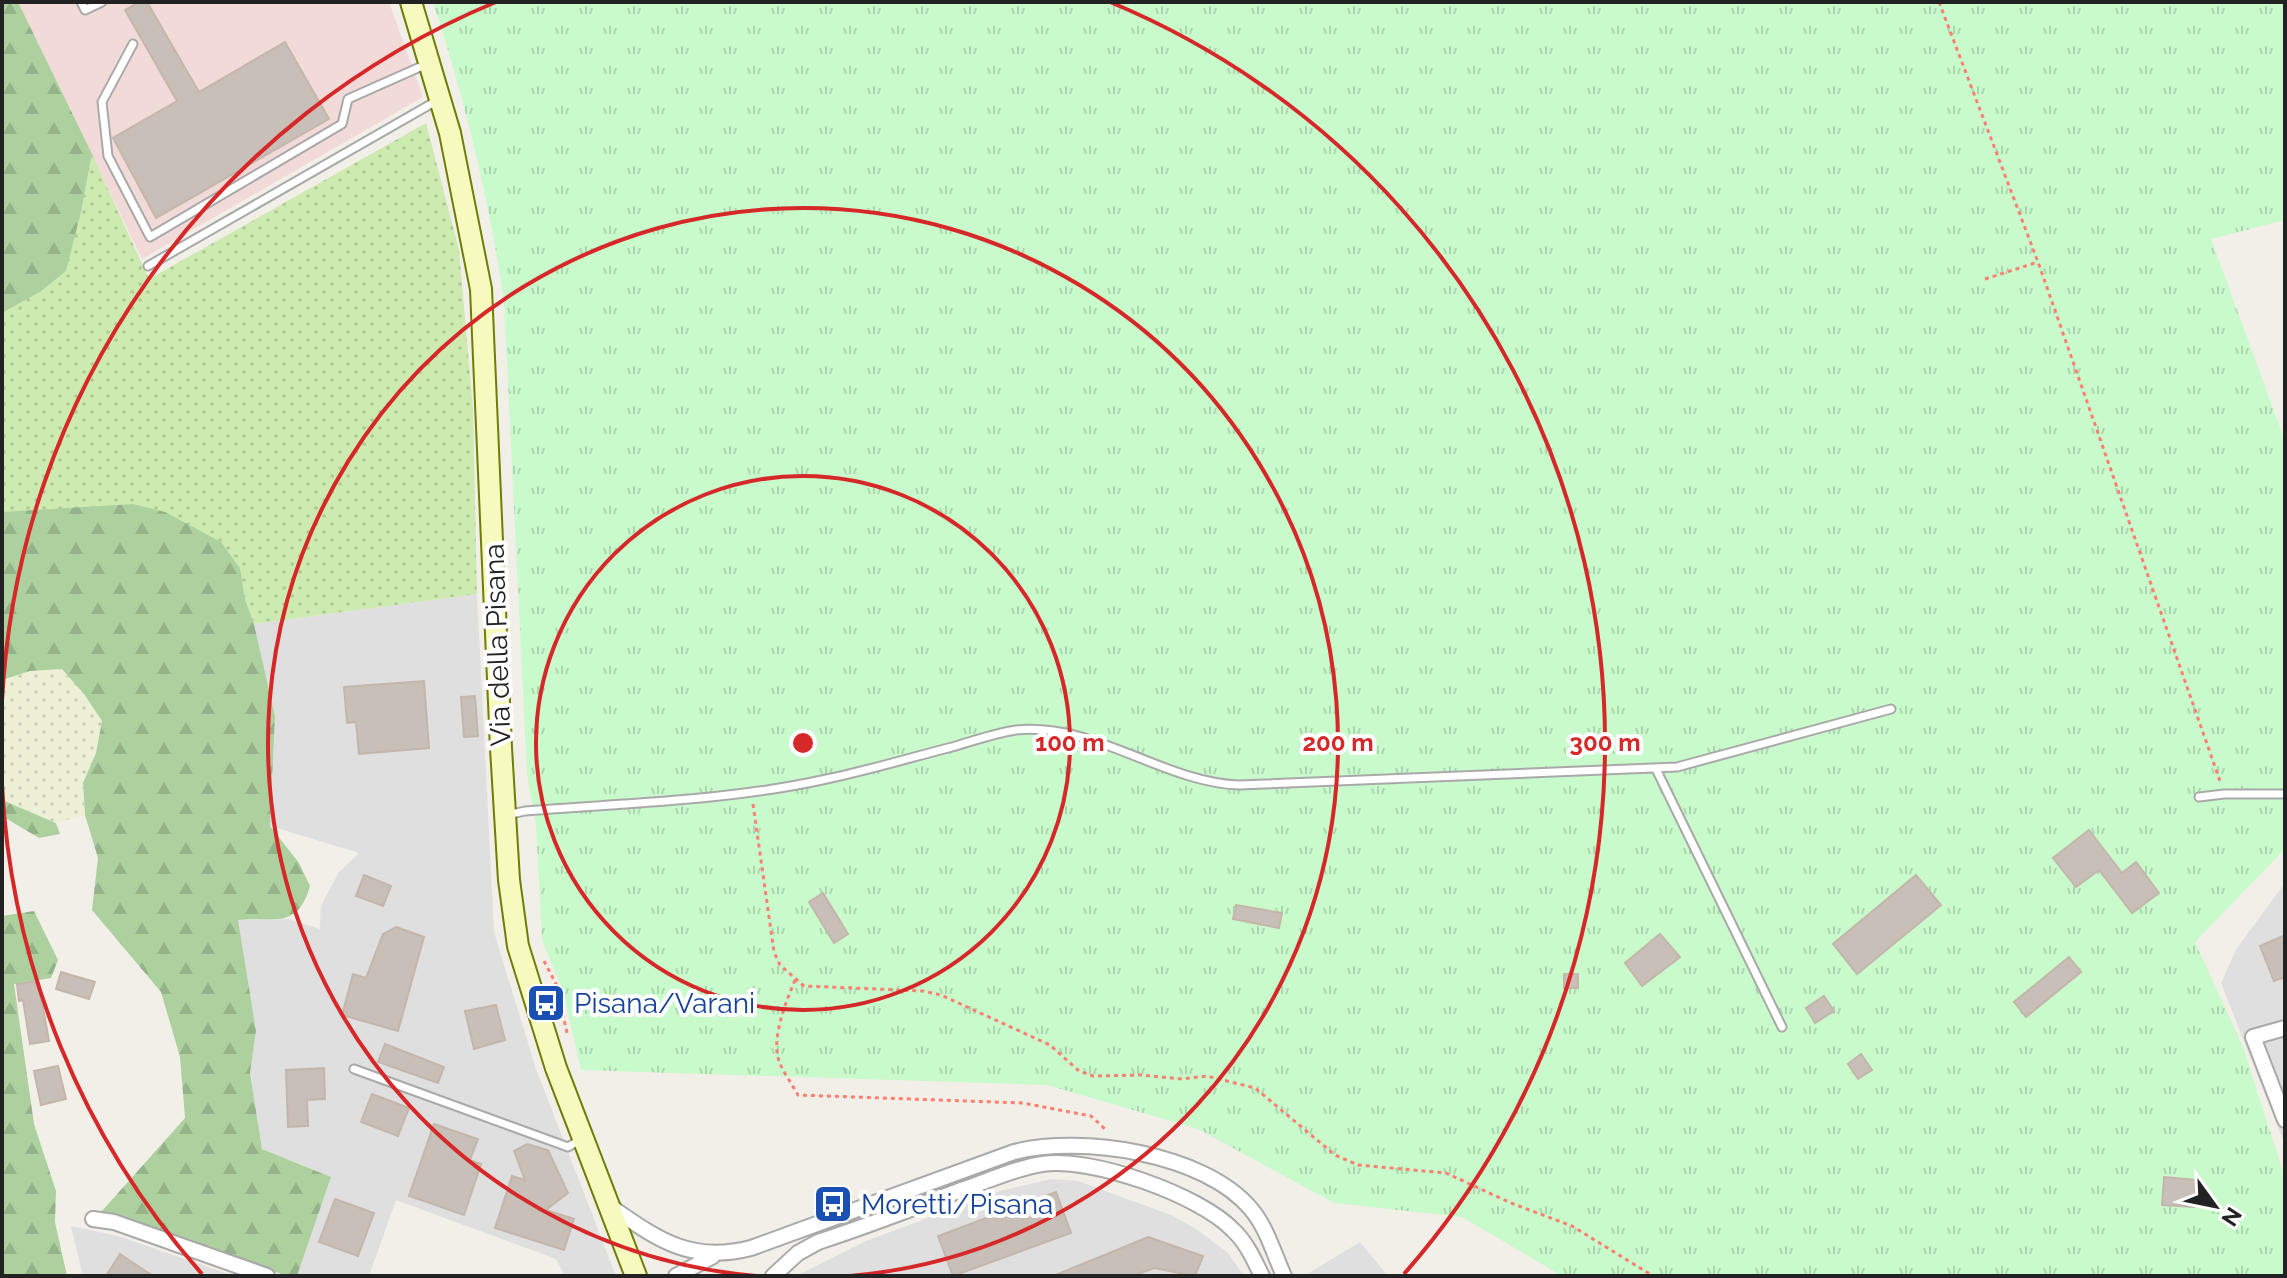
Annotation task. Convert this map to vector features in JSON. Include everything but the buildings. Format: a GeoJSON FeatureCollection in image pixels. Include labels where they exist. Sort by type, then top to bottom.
{"type":"FeatureCollection","features":[{"type":"Feature","properties":{"kind":"main road","name":"Via della Pisana"},"geometry":{"type":"LineString","coordinates":[[411,2],[441,98],[464,197],[483,306],[505,815],[509,880],[518,946],[538,1018],[636,1276]]}},
{"type":"Feature","properties":{"kind":"street"},"geometry":{"type":"LineString","coordinates":[[2285,1028],[2253,1037],[2285,1120]]}},
{"type":"Feature","properties":{"kind":"street"},"geometry":{"type":"LineString","coordinates":[[608,1205],[661,1240],[692,1252],[717,1254],[751,1248],[1014,1152],[1056,1145],[1111,1150],[1158,1157],[1196,1170],[1230,1190],[1258,1218],[1284,1276]]}},
{"type":"Feature","properties":{"kind":"street"},"geometry":{"type":"LineString","coordinates":[[773,1276],[813,1244],[1034,1165],[1064,1163],[1126,1176],[1179,1194],[1211,1211],[1242,1239],[1262,1276]]}},
{"type":"Feature","properties":{"kind":"street"},"geometry":{"type":"LineString","coordinates":[[1126,1176],[1144,1165],[1166,1169],[1203,1184],[1258,1218]]}},
{"type":"Feature","properties":{"kind":"street"},"geometry":{"type":"LineString","coordinates":[[93,1219],[114,1222],[267,1276]]}},
{"type":"Feature","properties":{"kind":"street"},"geometry":{"type":"LineString","coordinates":[[676,1276],[717,1254]]}},
{"type":"Feature","properties":{"kind":"lane"},"geometry":{"type":"LineString","coordinates":[[81,2],[85,10],[102,2]]}},
{"type":"Feature","properties":{"kind":"lane"},"geometry":{"type":"LineString","coordinates":[[133,44],[102,102],[108,156],[150,237],[342,124],[348,99],[431,62]]}},
{"type":"Feature","properties":{"kind":"lane"},"geometry":{"type":"LineString","coordinates":[[148,266],[441,98]]}},
{"type":"Feature","properties":{"kind":"lane"},"geometry":{"type":"LineString","coordinates":[[505,815],[752,792],[823,780],[1017,730],[1078,737],[1185,776],[1219,784],[1388,780],[1677,767],[1891,709]]}},
{"type":"Feature","properties":{"kind":"lane"},"geometry":{"type":"LineString","coordinates":[[1656,769],[1782,1027]]}},
{"type":"Feature","properties":{"kind":"lane"},"geometry":{"type":"LineString","coordinates":[[2199,797],[2285,794]]}},
{"type":"Feature","properties":{"kind":"lane"},"geometry":{"type":"LineString","coordinates":[[354,1069],[568,1147],[582,1139]]}},
{"type":"Feature","properties":{"kind":"path"},"geometry":{"type":"LineString","coordinates":[[1939,2],[2038,262],[2224,794]]}},
{"type":"Feature","properties":{"kind":"path"},"geometry":{"type":"LineString","coordinates":[[1985,279],[2038,262]]}},
{"type":"Feature","properties":{"kind":"path"},"geometry":{"type":"LineString","coordinates":[[752,792],[774,952],[780,965],[804,986],[923,991],[941,995],[1050,1045],[1079,1071],[1093,1076],[1141,1075],[1182,1079],[1207,1076],[1255,1088],[1335,1155],[1358,1165],[1446,1173],[1511,1203],[1572,1226],[1653,1276]]}},
{"type":"Feature","properties":{"kind":"path"},"geometry":{"type":"LineString","coordinates":[[543,959],[556,984],[567,1035]]}},
{"type":"Feature","properties":{"kind":"path"},"geometry":{"type":"LineString","coordinates":[[795,980],[778,1037],[778,1059],[798,1095],[949,1098],[1049,1107],[1091,1116],[1108,1131],[1111,1150]]}},
{"type":"Feature","properties":{"kind":"shaded area"},"geometry":{"type":"Polygon","coordinates":[[[18,2],[389,2],[423,97],[142,259],[18,2]]]}},
{"type":"Feature","properties":{"kind":"shaded area"},"geometry":{"type":"Polygon","coordinates":[[[477,594],[494,932],[536,1069],[616,1276],[565,1276],[556,1259],[396,1200],[369,1276],[297,1276],[331,1177],[262,1149],[250,1073],[256,1031],[237,920],[288,919],[320,929],[321,906],[339,872],[359,853],[270,826],[275,716],[254,624],[477,594]]]}},
{"type":"Feature","properties":{"kind":"shaded area"},"geometry":{"type":"Polygon","coordinates":[[[2285,883],[2285,1145],[2221,983],[2237,948],[2285,883]]]}},
{"type":"Feature","properties":{"kind":"shaded area"},"geometry":{"type":"Polygon","coordinates":[[[1051,1179],[1078,1181],[1171,1215],[1228,1253],[1244,1276],[796,1276],[866,1241],[1000,1191],[1051,1179]]]}},
{"type":"Feature","properties":{"kind":"shaded area"},"geometry":{"type":"Polygon","coordinates":[[[71,1226],[118,1236],[234,1276],[83,1276],[71,1226]]]}},
{"type":"Feature","properties":{"kind":"shaded area"},"geometry":{"type":"Polygon","coordinates":[[[1360,1242],[1388,1276],[1304,1276],[1360,1242]]]}},
{"type":"Feature","properties":{"kind":"green space"},"geometry":{"type":"Polygon","coordinates":[[[2,2],[18,2],[92,154],[66,271],[40,292],[2,313],[2,2]]]}},
{"type":"Feature","properties":{"kind":"green space"},"geometry":{"type":"Polygon","coordinates":[[[433,2],[2285,2],[2285,220],[2211,239],[2285,441],[2285,849],[2195,942],[2243,1047],[2285,1178],[2285,1276],[1562,1276],[1462,1217],[1334,1203],[1198,1129],[1047,1085],[581,1070],[563,991],[542,940],[536,824],[527,775],[504,301],[475,150],[433,2]]]}},
{"type":"Feature","properties":{"kind":"green space"},"geometry":{"type":"Polygon","coordinates":[[[426,123],[459,250],[473,409],[477,594],[254,624],[245,599],[240,568],[221,542],[193,529],[37,512],[2,512],[2,313],[40,292],[81,212],[92,154],[149,279],[426,123]]]}},
{"type":"Feature","properties":{"kind":"green space"},"geometry":{"type":"Polygon","coordinates":[[[133,504],[165,512],[221,542],[240,568],[275,716],[270,826],[299,863],[310,886],[305,900],[291,915],[238,920],[256,1031],[250,1073],[262,1149],[331,1177],[297,1276],[287,1276],[102,1211],[185,1118],[180,1057],[161,992],[92,910],[98,858],[85,815],[83,783],[96,753],[102,721],[62,669],[30,671],[2,680],[2,512],[133,504]]]}},
{"type":"Feature","properties":{"kind":"green space"},"geometry":{"type":"Polygon","coordinates":[[[62,668],[102,721],[96,753],[83,783],[85,815],[56,823],[2,800],[2,680],[30,671],[62,668]]]}},
{"type":"Feature","properties":{"kind":"green space"},"geometry":{"type":"Polygon","coordinates":[[[2,800],[56,823],[60,834],[39,838],[2,816],[2,800]]]}},
{"type":"Feature","properties":{"kind":"green space"},"geometry":{"type":"Polygon","coordinates":[[[34,911],[58,960],[51,978],[14,984],[34,1124],[56,1191],[55,1222],[67,1276],[2,1276],[2,916],[34,911]]]}},
{"type":"Feature","properties":{"kind":"place","name":"Pisana/Varani"},"geometry":{"type":"Point","coordinates":[546,1003]}},
{"type":"Feature","properties":{"kind":"place","name":"Moretti/Pisana"},"geometry":{"type":"Point","coordinates":[833,1204]}}]}
